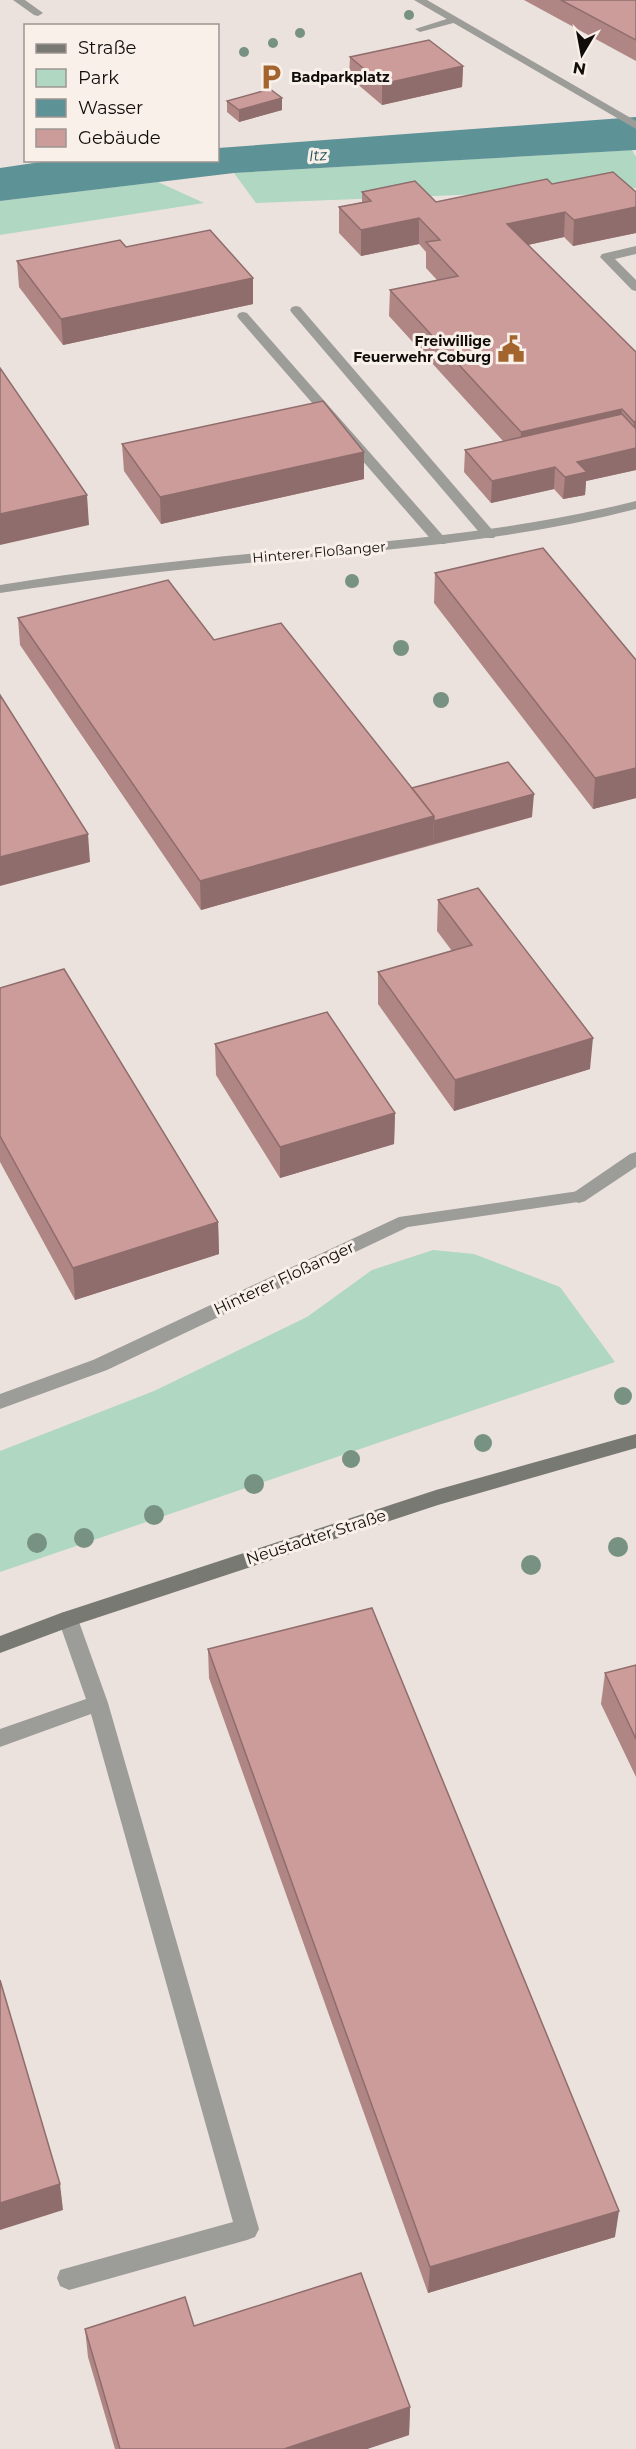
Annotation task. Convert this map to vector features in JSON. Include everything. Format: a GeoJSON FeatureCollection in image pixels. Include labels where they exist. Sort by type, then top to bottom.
{"type":"FeatureCollection","features":[{"type":"Feature","properties":{"kind":"street"},"geometry":{"type":"LineString","coordinates":[[18,0],[38,13]]}},
{"type":"Feature","properties":{"kind":"street"},"geometry":{"type":"LineString","coordinates":[[419,0],[636,126]]}},
{"type":"Feature","properties":{"kind":"street"},"geometry":{"type":"LineString","coordinates":[[420,29],[453,20]]}},
{"type":"Feature","properties":{"kind":"street"},"geometry":{"type":"LineString","coordinates":[[636,250],[606,257],[636,287]]}},
{"type":"Feature","properties":{"kind":"street"},"geometry":{"type":"LineString","coordinates":[[296,310],[489,535]]}},
{"type":"Feature","properties":{"kind":"street"},"geometry":{"type":"LineString","coordinates":[[243,316],[440,541]]}},
{"type":"Feature","properties":{"kind":"street","name":"Hinterer Floßanger"},"geometry":{"type":"LineString","coordinates":[[0,589],[164,566],[489,535],[548,526],[636,505]]}},
{"type":"Feature","properties":{"kind":"street","name":"Hinterer Floßanger"},"geometry":{"type":"LineString","coordinates":[[0,1402],[100,1365],[405,1221],[579,1197],[636,1158]]}},
{"type":"Feature","properties":{"kind":"street","name":"Neustadter Straße"},"geometry":{"type":"LineString","coordinates":[[0,1645],[68,1619],[436,1498],[636,1441]]}},
{"type":"Feature","properties":{"kind":"street"},"geometry":{"type":"LineString","coordinates":[[68,1619],[98,1703],[247,2229],[69,2278]]}},
{"type":"Feature","properties":{"kind":"street"},"geometry":{"type":"LineString","coordinates":[[0,1738],[98,1703]]}},
{"type":"Feature","properties":{"kind":"green space"},"geometry":{"type":"Polygon","coordinates":[[[632,150],[636,157],[636,188],[256,203],[234,173],[632,150]]]}},
{"type":"Feature","properties":{"kind":"green space"},"geometry":{"type":"Polygon","coordinates":[[[158,182],[204,203],[0,235],[0,201],[158,182]]]}},
{"type":"Feature","properties":{"kind":"green space"},"geometry":{"type":"Polygon","coordinates":[[[433,1250],[474,1254],[560,1287],[615,1362],[0,1572],[0,1451],[154,1391],[307,1317],[372,1270],[433,1250]]]}},
{"type":"Feature","properties":{"kind":"water","name":"Itz"},"geometry":{"type":"Polygon","coordinates":[[[636,117],[636,150],[234,173],[0,201],[0,168],[40,162],[219,162],[219,148],[636,117]]]}},
{"type":"Feature","properties":{"kind":"building"},"geometry":{"type":"Polygon","coordinates":[[[561,0],[636,0],[636,40],[561,0]]]}},
{"type":"Feature","properties":{"kind":"building"},"geometry":{"type":"Polygon","coordinates":[[[429,40],[463,66],[382,84],[350,57],[429,40]]]}},
{"type":"Feature","properties":{"kind":"building"},"geometry":{"type":"Polygon","coordinates":[[[270,89],[282,98],[239,110],[227,101],[270,89]]]}},
{"type":"Feature","properties":{"kind":"building","name":"Freiwillige Feuerwehr Coburg"},"geometry":{"type":"Polygon","coordinates":[[[613,172],[636,192],[636,207],[574,220],[565,212],[507,224],[636,352],[636,421],[634,422],[622,409],[521,432],[390,290],[458,276],[426,242],[440,240],[419,218],[361,230],[339,207],[371,201],[362,192],[415,181],[436,202],[547,179],[552,184],[613,172]]]}},
{"type":"Feature","properties":{"kind":"building"},"geometry":{"type":"Polygon","coordinates":[[[210,230],[253,278],[61,319],[17,261],[120,240],[126,247],[210,230]]]}},
{"type":"Feature","properties":{"kind":"building"},"geometry":{"type":"Polygon","coordinates":[[[0,368],[87,495],[0,514],[0,368]]]}},
{"type":"Feature","properties":{"kind":"building"},"geometry":{"type":"Polygon","coordinates":[[[323,401],[364,452],[160,497],[122,444],[323,401]]]}},
{"type":"Feature","properties":{"kind":"building"},"geometry":{"type":"Polygon","coordinates":[[[622,414],[636,429],[636,448],[577,462],[587,472],[565,477],[555,467],[492,481],[465,450],[622,414]]]}},
{"type":"Feature","properties":{"kind":"building"},"geometry":{"type":"Polygon","coordinates":[[[543,548],[636,660],[636,768],[595,778],[435,573],[543,548]]]}},
{"type":"Feature","properties":{"kind":"building"},"geometry":{"type":"Polygon","coordinates":[[[168,580],[214,640],[281,623],[434,816],[200,881],[18,618],[168,580]]]}},
{"type":"Feature","properties":{"kind":"building"},"geometry":{"type":"Polygon","coordinates":[[[0,695],[88,834],[0,857],[0,695]]]}},
{"type":"Feature","properties":{"kind":"building"},"geometry":{"type":"Polygon","coordinates":[[[508,762],[534,794],[434,821],[434,816],[412,788],[508,762]]]}},
{"type":"Feature","properties":{"kind":"building"},"geometry":{"type":"Polygon","coordinates":[[[478,888],[593,1038],[455,1080],[378,972],[472,945],[438,900],[478,888]]]}},
{"type":"Feature","properties":{"kind":"building"},"geometry":{"type":"Polygon","coordinates":[[[64,969],[218,1222],[73,1268],[0,1136],[0,988],[64,969]]]}},
{"type":"Feature","properties":{"kind":"building"},"geometry":{"type":"Polygon","coordinates":[[[327,1012],[395,1113],[280,1147],[215,1044],[327,1012]]]}},
{"type":"Feature","properties":{"kind":"building"},"geometry":{"type":"Polygon","coordinates":[[[372,1608],[619,2211],[430,2267],[208,1649],[372,1608]]]}},
{"type":"Feature","properties":{"kind":"building"},"geometry":{"type":"Polygon","coordinates":[[[636,1665],[636,1739],[605,1673],[636,1665]]]}},
{"type":"Feature","properties":{"kind":"building"},"geometry":{"type":"Polygon","coordinates":[[[0,1980],[60,2184],[0,2203],[0,1980]]]}},
{"type":"Feature","properties":{"kind":"building"},"geometry":{"type":"Polygon","coordinates":[[[361,2273],[410,2407],[284,2449],[120,2449],[85,2329],[185,2297],[194,2326],[361,2273]]]}},
{"type":"Feature","properties":{"kind":"place","name":"Badparkplatz"},"geometry":{"type":"Point","coordinates":[271,77]}},
{"type":"Feature","properties":{"kind":"place","name":"Freiwillige Feuerwehr Coburg"},"geometry":{"type":"Point","coordinates":[511,349]}}]}
